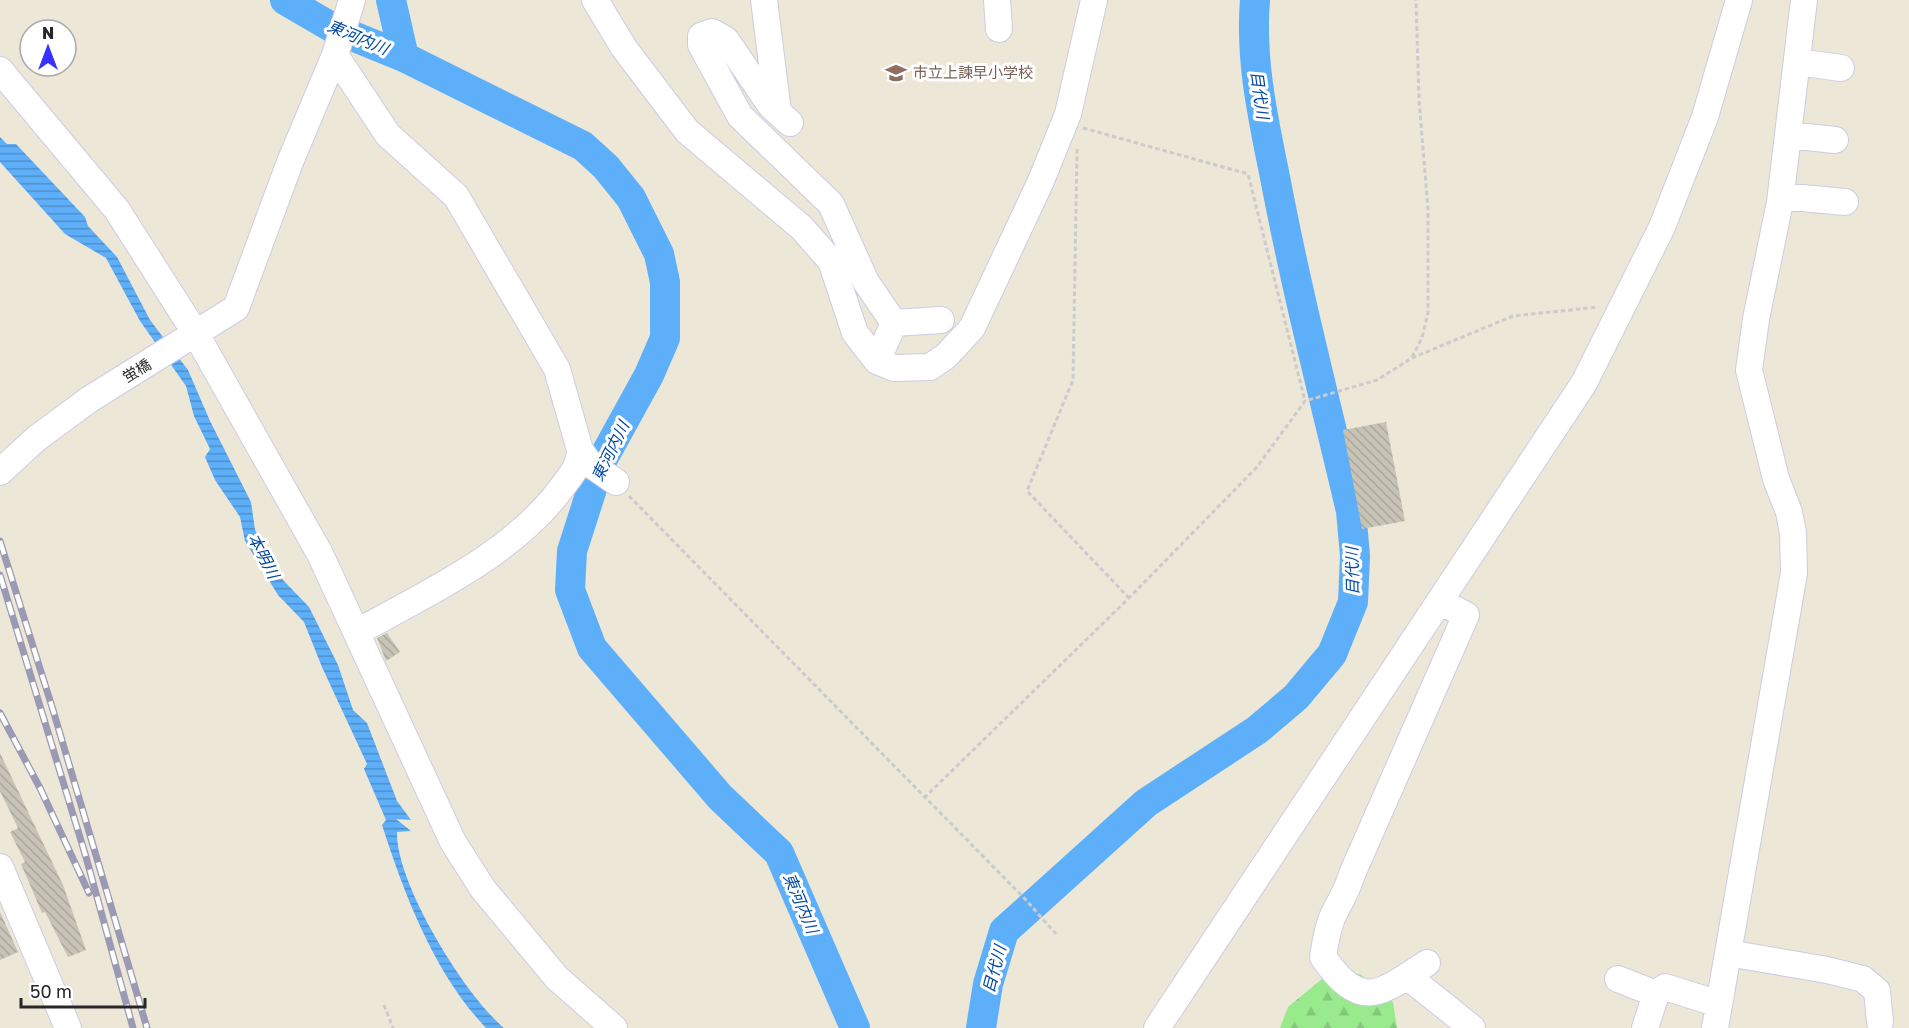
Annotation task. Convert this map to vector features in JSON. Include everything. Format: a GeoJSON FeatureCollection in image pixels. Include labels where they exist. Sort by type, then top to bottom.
{"type":"FeatureCollection","features":[{"type":"Feature","properties":{"kind":"street"},"geometry":{"type":"LineString","coordinates":[[595,0],[624,48],[687,131],[802,228],[831,261],[855,333],[877,361],[894,368],[930,367],[946,356],[972,328],[1041,182],[1062,131],[1094,0]]}},
{"type":"Feature","properties":{"kind":"street"},"geometry":{"type":"LineString","coordinates":[[764,0],[784,117],[726,40],[711,32],[702,36],[701,45],[740,116],[831,204],[866,282],[894,323]]}},
{"type":"Feature","properties":{"kind":"street"},"geometry":{"type":"LineString","coordinates":[[997,0],[999,29]]}},
{"type":"Feature","properties":{"kind":"street"},"geometry":{"type":"LineString","coordinates":[[1157,1028],[1441,602],[1584,382],[1662,227],[1705,117],[1738,0]]}},
{"type":"Feature","properties":{"kind":"street"},"geometry":{"type":"LineString","coordinates":[[1646,1028],[1656,994],[1665,987],[1717,1016],[1794,573],[1791,522],[1776,479],[1749,370],[1781,196],[1804,0]]}},
{"type":"Feature","properties":{"kind":"street","name":"蛍橋"},"geometry":{"type":"LineString","coordinates":[[0,472],[37,438],[90,399],[236,308],[290,162],[337,50],[352,2]]}},
{"type":"Feature","properties":{"kind":"street"},"geometry":{"type":"LineString","coordinates":[[337,50],[388,135],[456,196],[557,369],[585,457],[616,482]]}},
{"type":"Feature","properties":{"kind":"street"},"geometry":{"type":"LineString","coordinates":[[1797,62],[1841,68]]}},
{"type":"Feature","properties":{"kind":"street"},"geometry":{"type":"LineString","coordinates":[[0,70],[117,210],[189,339],[310,535],[453,842],[483,889],[557,978],[614,1028]]}},
{"type":"Feature","properties":{"kind":"street"},"geometry":{"type":"LineString","coordinates":[[1788,135],[1835,140]]}},
{"type":"Feature","properties":{"kind":"street"},"geometry":{"type":"LineString","coordinates":[[1781,196],[1845,202]]}},
{"type":"Feature","properties":{"kind":"street"},"geometry":{"type":"LineString","coordinates":[[894,323],[941,320]]}},
{"type":"Feature","properties":{"kind":"street"},"geometry":{"type":"LineString","coordinates":[[877,361],[894,323]]}},
{"type":"Feature","properties":{"kind":"street"},"geometry":{"type":"LineString","coordinates":[[357,632],[424,596],[517,537],[550,504],[585,457]]}},
{"type":"Feature","properties":{"kind":"street"},"geometry":{"type":"LineString","coordinates":[[1441,602],[1466,615],[1352,874],[1347,893],[1333,916],[1327,933],[1323,957],[1348,987],[1367,993],[1387,990],[1417,970],[1472,1028]]}},
{"type":"Feature","properties":{"kind":"street"},"geometry":{"type":"LineString","coordinates":[[0,867],[68,1028]]}},
{"type":"Feature","properties":{"kind":"street"},"geometry":{"type":"LineString","coordinates":[[1728,953],[1827,970],[1863,980],[1877,991],[1880,1022]]}},
{"type":"Feature","properties":{"kind":"street"},"geometry":{"type":"LineString","coordinates":[[1618,980],[1656,994]]}},
{"type":"Feature","properties":{"kind":"path"},"geometry":{"type":"LineString","coordinates":[[1412,358],[1422,338],[1428,312],[1428,208],[1419,100],[1416,0]]}},
{"type":"Feature","properties":{"kind":"path"},"geometry":{"type":"LineString","coordinates":[[1078,127],[1248,174],[1305,401]]}},
{"type":"Feature","properties":{"kind":"path"},"geometry":{"type":"LineString","coordinates":[[1077,138],[1072,380],[1027,491],[1129,598]]}},
{"type":"Feature","properties":{"kind":"path"},"geometry":{"type":"LineString","coordinates":[[924,798],[1129,598],[1257,467],[1305,401],[1377,380],[1412,358],[1513,316],[1624,304]]}},
{"type":"Feature","properties":{"kind":"path"},"geometry":{"type":"LineString","coordinates":[[616,482],[1025,899],[1056,934]]}},
{"type":"Feature","properties":{"kind":"path"},"geometry":{"type":"LineString","coordinates":[[384,1005],[393,1028]]}},
{"type":"Feature","properties":{"kind":"green space"},"geometry":{"type":"Polygon","coordinates":[[[1360,974],[1393,1002],[1397,1028],[1280,1028],[1288,1007],[1322,979],[1360,974]]]}},
{"type":"Feature","properties":{"kind":"water","name":"本明川"},"geometry":{"type":"Polygon","coordinates":[[[0,137],[7,144],[16,144],[85,217],[88,226],[117,257],[150,320],[188,370],[210,421],[251,502],[255,530],[283,580],[309,607],[338,665],[353,710],[367,723],[397,801],[411,820],[396,819],[411,831],[397,832],[400,854],[420,908],[471,991],[504,1028],[486,1028],[451,983],[423,933],[382,825],[386,820],[364,769],[367,764],[304,622],[278,595],[245,541],[240,517],[215,480],[205,457],[210,449],[194,416],[186,386],[140,321],[106,258],[65,234],[0,162],[0,137]]]}},
{"type":"Feature","properties":{"kind":"building"},"geometry":{"type":"Polygon","coordinates":[[[1386,422],[1405,521],[1362,529],[1343,430],[1386,422]]]}},
{"type":"Feature","properties":{"kind":"building"},"geometry":{"type":"Polygon","coordinates":[[[387,633],[400,652],[386,661],[377,638],[387,633]]]}},
{"type":"Feature","properties":{"kind":"building"},"geometry":{"type":"Polygon","coordinates":[[[0,753],[63,885],[86,950],[68,957],[45,912],[42,913],[21,864],[25,862],[10,832],[18,828],[0,791],[0,753]]]}},
{"type":"Feature","properties":{"kind":"building"},"geometry":{"type":"Polygon","coordinates":[[[0,912],[18,952],[0,960],[0,912]]]}},
{"type":"Feature","properties":{"kind":"waterway","name":"東河内川"},"geometry":{"type":"LineString","coordinates":[[285,0],[333,28],[404,57],[583,146],[606,167],[631,198],[659,254],[665,282],[665,338],[649,375],[600,464],[572,551],[570,590],[592,648],[720,797],[779,853],[855,1028]]}},
{"type":"Feature","properties":{"kind":"waterway"},"geometry":{"type":"LineString","coordinates":[[391,0],[404,57]]}},
{"type":"Feature","properties":{"kind":"waterway","name":"目代川"},"geometry":{"type":"LineString","coordinates":[[981,1028],[988,984],[1004,931],[1146,803],[1257,730],[1296,697],[1332,654],[1353,602],[1355,556],[1351,511],[1301,303],[1266,133],[1254,45],[1255,0]]}},
{"type":"Feature","properties":{"kind":"railway"},"geometry":{"type":"LineString","coordinates":[[0,541],[53,710],[147,1028]]}},
{"type":"Feature","properties":{"kind":"railway"},"geometry":{"type":"LineString","coordinates":[[0,575],[86,857],[133,1028]]}},
{"type":"Feature","properties":{"kind":"railway"},"geometry":{"type":"LineString","coordinates":[[0,713],[40,788],[89,893]]}},
{"type":"Feature","properties":{"kind":"place","name":"市立上諫早小学校"},"geometry":{"type":"Point","coordinates":[896,73]}}]}
